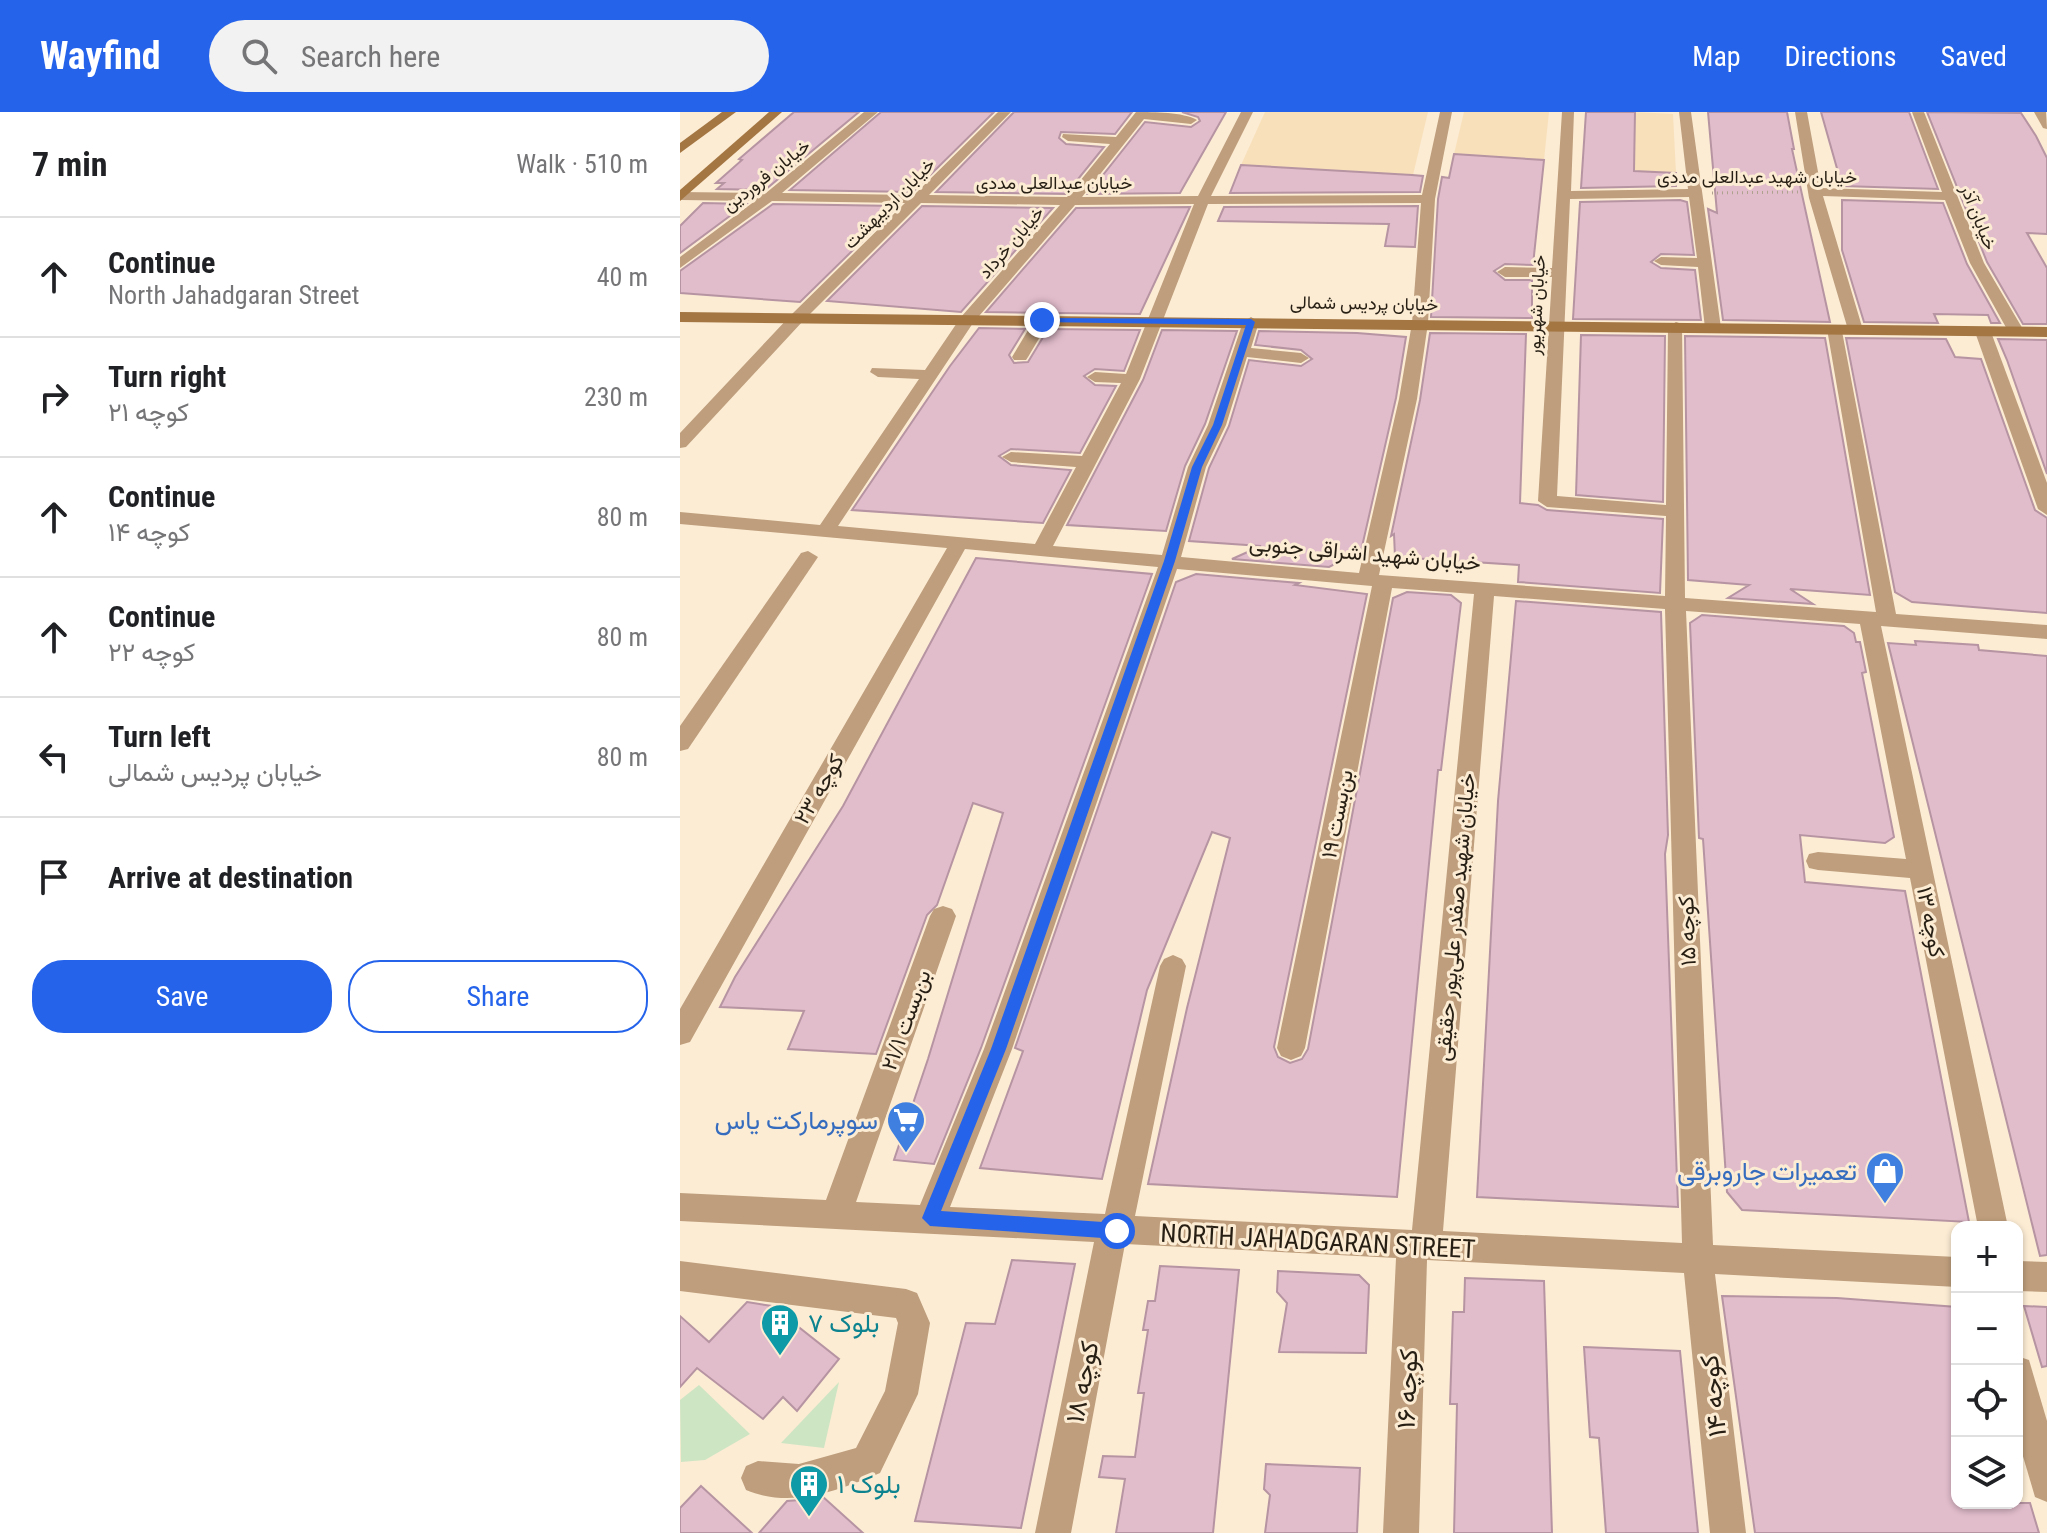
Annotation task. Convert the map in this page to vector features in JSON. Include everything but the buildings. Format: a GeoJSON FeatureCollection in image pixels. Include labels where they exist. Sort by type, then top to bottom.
{"type":"FeatureCollection","features":[{"type":"Feature","properties":{"kind":"street"},"geometry":{"type":"LineString","coordinates":[[680,149],[730,112]]}},
{"type":"Feature","properties":{"kind":"street"},"geometry":{"type":"LineString","coordinates":[[681,196],[776,112]]}},
{"type":"Feature","properties":{"kind":"street","name":"خیابان فروردین"},"geometry":{"type":"LineString","coordinates":[[680,264],[768,198],[872,112]]}},
{"type":"Feature","properties":{"kind":"street","name":"خیابان اردیبهشت"},"geometry":{"type":"LineString","coordinates":[[680,443],[797,318],[1005,112]]}},
{"type":"Feature","properties":{"kind":"street"},"geometry":{"type":"LineString","coordinates":[[1040,552],[1132,379],[1158,320],[1202,201],[1247,112]]}},
{"type":"Feature","properties":{"kind":"street","name":"بن‌بست ۱۹"},"geometry":{"type":"LineString","coordinates":[[1291,1048],[1420,323],[1428,199],[1446,112]]}},
{"type":"Feature","properties":{"kind":"street","name":"خیابان شهریور"},"geometry":{"type":"LineString","coordinates":[[1568,112],[1554,326],[1547,501],[1676,511]]}},
{"type":"Feature","properties":{"kind":"street"},"geometry":{"type":"LineString","coordinates":[[1685,112],[1713,328]]}},
{"type":"Feature","properties":{"kind":"street"},"geometry":{"type":"LineString","coordinates":[[1801,112],[1815,192],[1855,330]]}},
{"type":"Feature","properties":{"kind":"street","name":"خیابان آذر"},"geometry":{"type":"LineString","coordinates":[[1918,112],[1977,263],[2016,331]]}},
{"type":"Feature","properties":{"kind":"street"},"geometry":{"type":"LineString","coordinates":[[2040,112],[2047,125]]}},
{"type":"Feature","properties":{"kind":"street"},"geometry":{"type":"LineString","coordinates":[[1142,113],[1191,120]]}},
{"type":"Feature","properties":{"kind":"street","name":"خیابان خرداد"},"geometry":{"type":"LineString","coordinates":[[825,532],[967,320],[1071,201],[1142,113]]}},
{"type":"Feature","properties":{"kind":"street"},"geometry":{"type":"LineString","coordinates":[[1068,137],[1119,141]]}},
{"type":"Feature","properties":{"kind":"street","name":"خیابان شهید عبدالعلی مددی"},"geometry":{"type":"LineString","coordinates":[[1815,192],[1951,196]]}},
{"type":"Feature","properties":{"kind":"street","name":"خیابان شهید عبدالعلی مددی"},"geometry":{"type":"LineString","coordinates":[[1562,195],[1694,193]]}},
{"type":"Feature","properties":{"kind":"street","name":"خیابان عبدالعلی مددی"},"geometry":{"type":"LineString","coordinates":[[681,196],[1071,201],[1428,199]]}},
{"type":"Feature","properties":{"kind":"street"},"geometry":{"type":"LineString","coordinates":[[1661,261],[1706,263]]}},
{"type":"Feature","properties":{"kind":"street"},"geometry":{"type":"LineString","coordinates":[[1505,272],[1558,273]]}},
{"type":"Feature","properties":{"kind":"street","name":"خیابان پردیس شمالی"},"geometry":{"type":"LineString","coordinates":[[680,317],[2047,332]]}},
{"type":"Feature","properties":{"kind":"street"},"geometry":{"type":"LineString","coordinates":[[1020,357],[1042,320]]}},
{"type":"Feature","properties":{"kind":"street"},"geometry":{"type":"LineString","coordinates":[[930,1218],[998,1049],[1170,561],[1197,467],[1217,425],[1251,322]]}},
{"type":"Feature","properties":{"kind":"street"},"geometry":{"type":"LineString","coordinates":[[1676,327],[1676,511]]}},
{"type":"Feature","properties":{"kind":"street","name":"کوچه ۱۳"},"geometry":{"type":"LineString","coordinates":[[1835,329],[1860,466],[1878,618],[1920,870],[1992,1221]]}},
{"type":"Feature","properties":{"kind":"street"},"geometry":{"type":"LineString","coordinates":[[1983,332],[2047,509]]}},
{"type":"Feature","properties":{"kind":"street"},"geometry":{"type":"LineString","coordinates":[[1242,352],[1301,358]]}},
{"type":"Feature","properties":{"kind":"street"},"geometry":{"type":"LineString","coordinates":[[878,372],[930,375]]}},
{"type":"Feature","properties":{"kind":"street"},"geometry":{"type":"LineString","coordinates":[[1095,377],[1132,379]]}},
{"type":"Feature","properties":{"kind":"street"},"geometry":{"type":"LineString","coordinates":[[1011,457],[1088,462]]}},
{"type":"Feature","properties":{"kind":"street","name":"کوچه ۱۵"},"geometry":{"type":"LineString","coordinates":[[1676,511],[1675,602],[1698,1260]]}},
{"type":"Feature","properties":{"kind":"street","name":"خیابان شهید اشراقی جنوبی"},"geometry":{"type":"LineString","coordinates":[[680,518],[1040,552],[2047,632]]}},
{"type":"Feature","properties":{"kind":"street","name":"کوچه ۲۳"},"geometry":{"type":"LineString","coordinates":[[680,1034],[958,545]]}},
{"type":"Feature","properties":{"kind":"street"},"geometry":{"type":"LineString","coordinates":[[680,743],[808,557]]}},
{"type":"Feature","properties":{"kind":"street","name":"خیابان شهید صفدر علی‌پور حقیقی"},"geometry":{"type":"LineString","coordinates":[[1419,1246],[1485,587]]}},
{"type":"Feature","properties":{"kind":"street"},"geometry":{"type":"LineString","coordinates":[[1818,861],[1920,870]]}},
{"type":"Feature","properties":{"kind":"street","name":"بن‌بست ۲۱/۱"},"geometry":{"type":"LineString","coordinates":[[836,1216],[943,916]]}},
{"type":"Feature","properties":{"kind":"street"},"geometry":{"type":"LineString","coordinates":[[1114,1231],[1173,966]]}},
{"type":"Feature","properties":{"kind":"street","name":"NORTH JAHADGARAN STREET"},"geometry":{"type":"LineString","coordinates":[[680,1207],[1951,1272]]}},
{"type":"Feature","properties":{"kind":"street","name":"کوچه ۱۸"},"geometry":{"type":"LineString","coordinates":[[1053,1533],[1114,1231]]}},
{"type":"Feature","properties":{"kind":"street","name":"کوچه ۱۶"},"geometry":{"type":"LineString","coordinates":[[1401,1533],[1419,1246]]}},
{"type":"Feature","properties":{"kind":"street","name":"کوچه ۱۴"},"geometry":{"type":"LineString","coordinates":[[1698,1260],[1728,1533]]}},
{"type":"Feature","properties":{"kind":"street"},"geometry":{"type":"LineString","coordinates":[[680,1276],[906,1304],[914,1323],[901,1394],[868,1461],[832,1476],[772,1483],[758,1478]]}},
{"type":"Feature","properties":{"kind":"street"},"geometry":{"type":"LineString","coordinates":[[2023,1276],[2047,1277]]}},
{"type":"Feature","properties":{"kind":"street"},"geometry":{"type":"LineString","coordinates":[[2023,1395],[2047,1485]]}},
{"type":"Feature","properties":{"kind":"path","name":"خیابان شهید عبدالعلی مددی"},"geometry":{"type":"LineString","coordinates":[[1694,193],[1815,192]]}},
{"type":"Feature","properties":{"kind":"shaded area"},"geometry":{"type":"Polygon","coordinates":[[[1265,112],[1428,112],[1413,175],[1241,165],[1265,112]]]}},
{"type":"Feature","properties":{"kind":"shaded area"},"geometry":{"type":"Polygon","coordinates":[[[1464,112],[1549,112],[1544,160],[1454,154],[1464,112]]]}},
{"type":"Feature","properties":{"kind":"shaded area"},"geometry":{"type":"Polygon","coordinates":[[[1635,112],[1673,114],[1676,173],[1635,171],[1635,112]]]}},
{"type":"Feature","properties":{"kind":"green space"},"geometry":{"type":"Polygon","coordinates":[[[839,1382],[824,1448],[781,1443],[839,1382]]]}},
{"type":"Feature","properties":{"kind":"green space"},"geometry":{"type":"Polygon","coordinates":[[[699,1385],[750,1434],[705,1460],[681,1462],[680,1400],[699,1385]]]}},
{"type":"Feature","properties":{"kind":"place","name":"سوپرمارکت یاس"},"geometry":{"type":"Point","coordinates":[906,1154]}},
{"type":"Feature","properties":{"kind":"place","name":"تعمیرات جاروبرقی"},"geometry":{"type":"Point","coordinates":[1885,1205]}},
{"type":"Feature","properties":{"kind":"place","name":"بلوک ۷"},"geometry":{"type":"Point","coordinates":[780,1357]}},
{"type":"Feature","properties":{"kind":"place","name":"بلوک ۱"},"geometry":{"type":"Point","coordinates":[809,1518]}},
{"type":"Feature","properties":{"kind":"route"},"geometry":{"type":"LineString","coordinates":[[1042,320],[1251,322],[1217,425],[1197,467],[1170,561],[998,1049],[930,1218],[1117,1231]]}}]}
